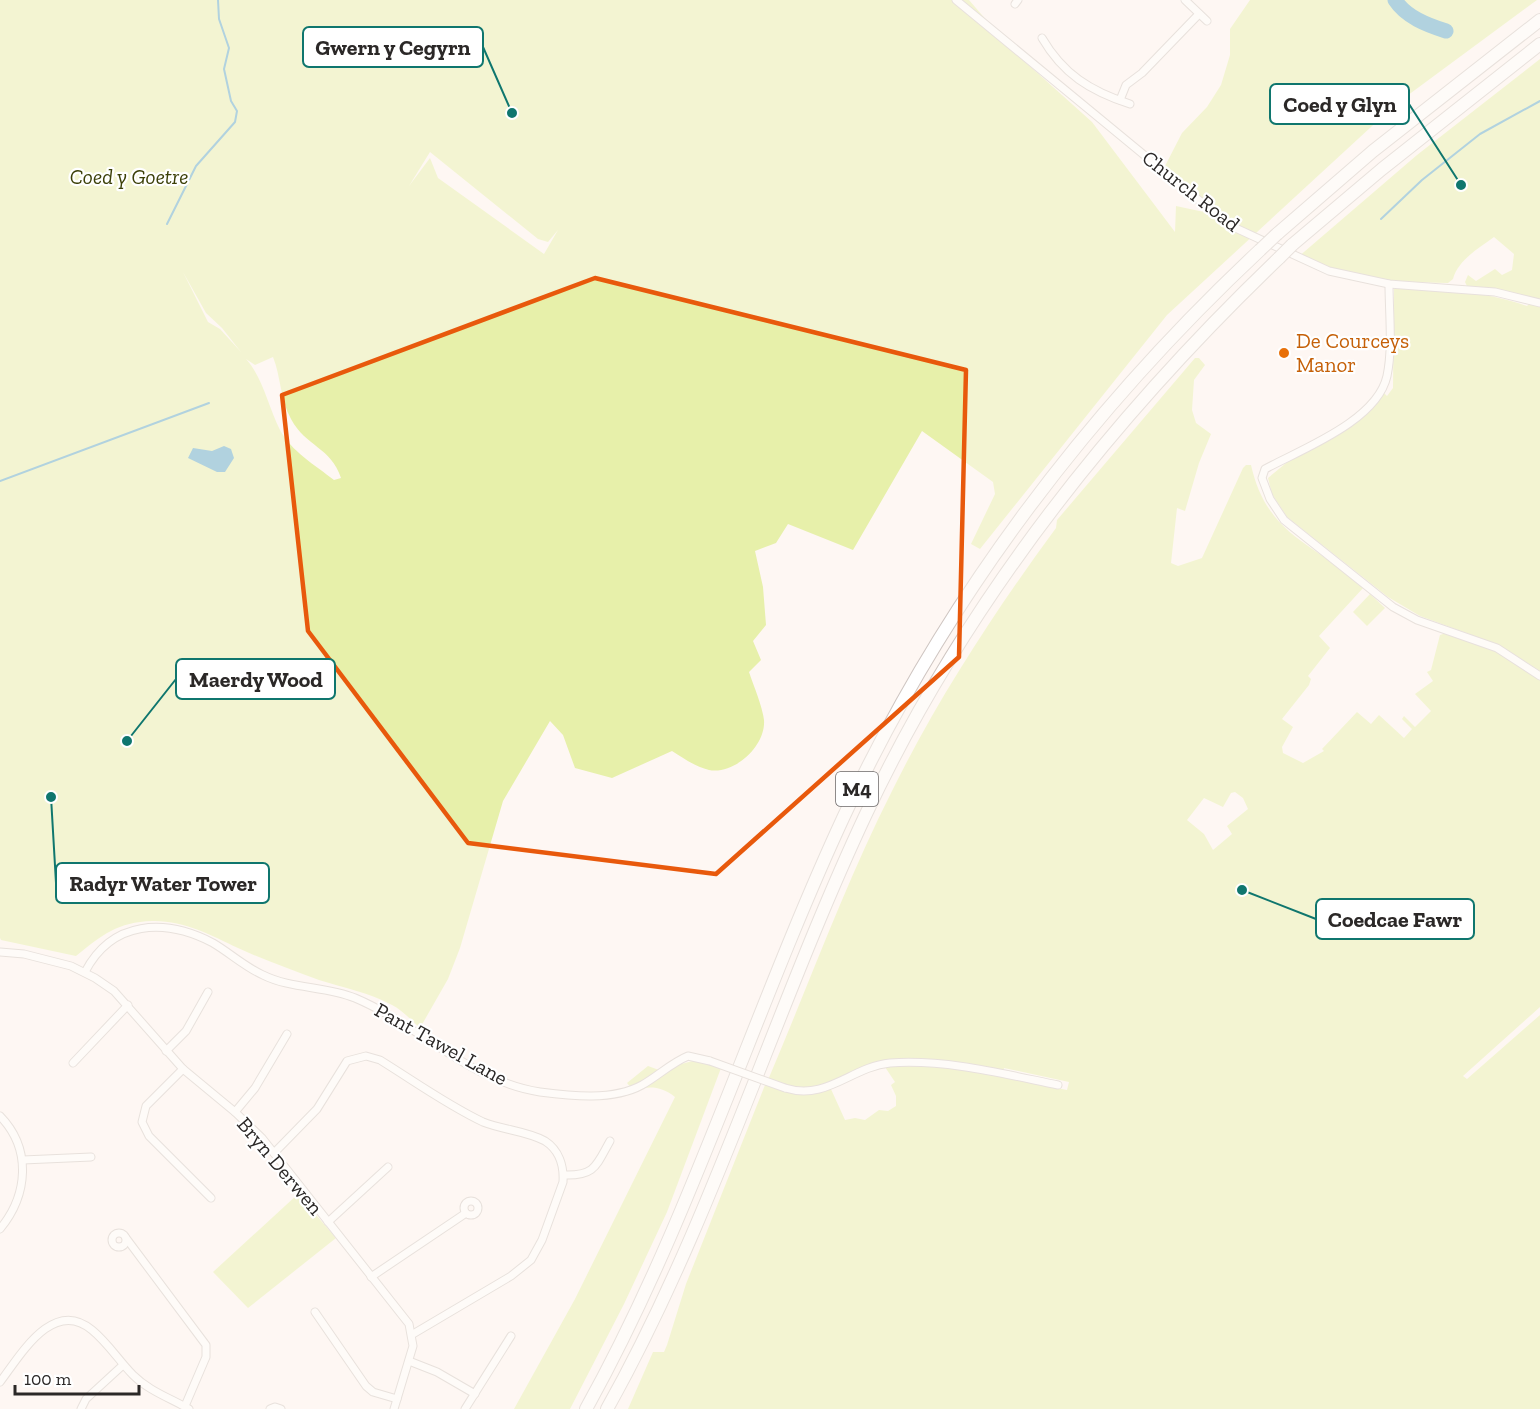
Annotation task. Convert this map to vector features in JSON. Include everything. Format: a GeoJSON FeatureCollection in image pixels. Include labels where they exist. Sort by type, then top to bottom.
{"type":"FeatureCollection","features":[{"type":"Feature","properties":{"kind":"highway","name":"M4"},"geometry":{"type":"LineString","coordinates":[[586,1409],[653,1279],[698,1174],[820,869],[872,758],[903,701],[979,579],[1071,452],[1174,334],[1277,234],[1373,151],[1540,20]]}},
{"type":"Feature","properties":{"kind":"highway","name":"M4"},"geometry":{"type":"LineString","coordinates":[[607,1409],[672,1283],[844,861],[867,810],[920,710],[999,582],[1096,454],[1193,343],[1292,245],[1382,169],[1540,44]]}},
{"type":"Feature","properties":{"kind":"street","name":"Church Road"},"geometry":{"type":"LineString","coordinates":[[956,0],[1229,225],[1312,265],[1389,284],[1475,289],[1540,303]]}},
{"type":"Feature","properties":{"kind":"street"},"geometry":{"type":"LineString","coordinates":[[1185,0],[1207,21]]}},
{"type":"Feature","properties":{"kind":"street"},"geometry":{"type":"LineString","coordinates":[[1120,100],[1126,85],[1142,73],[1199,14]]}},
{"type":"Feature","properties":{"kind":"street"},"geometry":{"type":"LineString","coordinates":[[1042,38],[1053,55],[1081,82],[1100,94],[1130,104]]}},
{"type":"Feature","properties":{"kind":"street"},"geometry":{"type":"LineString","coordinates":[[1389,284],[1388,364],[1386,378],[1375,400],[1350,422],[1265,469],[1262,478],[1270,500],[1284,520],[1394,607],[1417,621],[1497,648],[1540,676]]}},
{"type":"Feature","properties":{"kind":"street","name":"Pant Tawel Lane"},"geometry":{"type":"LineString","coordinates":[[85,972],[98,950],[115,937],[135,929],[164,929],[198,936],[263,975],[340,992],[356,998],[473,1067],[496,1078],[538,1092],[614,1095],[643,1085],[688,1056],[710,1061],[798,1092],[816,1091],[872,1068],[891,1063],[935,1064],[1003,1073],[1058,1085]]}},
{"type":"Feature","properties":{"kind":"street","name":"Bryn Derwen"},"geometry":{"type":"LineString","coordinates":[[0,952],[39,957],[85,972],[105,984],[128,1005],[183,1069],[235,1112],[274,1153],[406,1320],[413,1334]]}},
{"type":"Feature","properties":{"kind":"street"},"geometry":{"type":"LineString","coordinates":[[166,1051],[186,1031],[208,993]]}},
{"type":"Feature","properties":{"kind":"street"},"geometry":{"type":"LineString","coordinates":[[73,1063],[128,1005]]}},
{"type":"Feature","properties":{"kind":"street"},"geometry":{"type":"LineString","coordinates":[[235,1112],[255,1088],[287,1034]]}},
{"type":"Feature","properties":{"kind":"street"},"geometry":{"type":"LineString","coordinates":[[274,1153],[317,1108],[347,1060],[366,1056],[380,1060],[484,1122],[545,1142],[559,1157],[564,1175],[557,1200],[531,1260],[511,1276],[413,1334],[410,1361],[394,1409]]}},
{"type":"Feature","properties":{"kind":"street"},"geometry":{"type":"LineString","coordinates":[[183,1069],[146,1106],[142,1122],[149,1136],[211,1198]]}},
{"type":"Feature","properties":{"kind":"street"},"geometry":{"type":"LineString","coordinates":[[0,1116],[13,1133],[22,1160],[18,1200],[0,1229]]}},
{"type":"Feature","properties":{"kind":"street"},"geometry":{"type":"LineString","coordinates":[[564,1175],[581,1175],[591,1172],[610,1141]]}},
{"type":"Feature","properties":{"kind":"street"},"geometry":{"type":"LineString","coordinates":[[22,1160],[63,1160],[91,1156]]}},
{"type":"Feature","properties":{"kind":"street"},"geometry":{"type":"LineString","coordinates":[[328,1222],[388,1167]]}},
{"type":"Feature","properties":{"kind":"street"},"geometry":{"type":"LineString","coordinates":[[371,1276],[466,1214]]}},
{"type":"Feature","properties":{"kind":"street"},"geometry":{"type":"LineString","coordinates":[[0,1382],[38,1332],[55,1323],[78,1323],[92,1330],[123,1365],[151,1389],[187,1408],[206,1357],[206,1345],[126,1238]]}},
{"type":"Feature","properties":{"kind":"street"},"geometry":{"type":"LineString","coordinates":[[315,1312],[369,1389],[397,1399]]}},
{"type":"Feature","properties":{"kind":"street"},"geometry":{"type":"LineString","coordinates":[[465,1409],[511,1336]]}},
{"type":"Feature","properties":{"kind":"street"},"geometry":{"type":"LineString","coordinates":[[410,1361],[437,1372],[475,1394]]}},
{"type":"Feature","properties":{"kind":"street"},"geometry":{"type":"LineString","coordinates":[[81,1409],[86,1399],[123,1365]]}},
{"type":"Feature","properties":{"kind":"street"},"geometry":{"type":"LineString","coordinates":[[270,1409],[275,1407],[281,1409]]}},
{"type":"Feature","properties":{"kind":"highlighted area"},"geometry":{"type":"Polygon","coordinates":[[[595,278],[966,370],[959,657],[716,874],[468,843],[308,631],[282,395],[595,278]]]}},
{"type":"Feature","properties":{"kind":"green space","name":"Coed y Goetre"},"geometry":{"type":"Polygon","coordinates":[[[0,0],[969,0],[1013,51],[1092,122],[1175,232],[1176,206],[1204,212],[1205,201],[1164,168],[1182,133],[1207,107],[1221,85],[1230,55],[1230,29],[1250,0],[1537,0],[1396,104],[1167,315],[980,549],[971,544],[995,494],[993,482],[922,431],[853,550],[788,524],[776,543],[755,551],[763,587],[766,625],[753,641],[761,660],[749,672],[764,720],[760,739],[747,757],[728,768],[709,770],[694,765],[672,751],[612,778],[575,768],[563,735],[550,721],[503,801],[460,948],[448,979],[420,1028],[399,1010],[365,993],[319,980],[207,933],[175,923],[152,921],[120,927],[103,936],[76,956],[0,938],[0,0]],[[430,152],[409,186],[430,158],[438,178],[544,254],[558,230],[548,242],[538,239],[430,152]],[[183,272],[208,322],[220,329],[241,352],[222,328],[206,313],[183,272]],[[273,357],[255,365],[246,359],[257,375],[280,430],[290,445],[334,480],[341,478],[331,460],[304,436],[291,419],[273,357]]]}},
{"type":"Feature","properties":{"kind":"green space"},"geometry":{"type":"Polygon","coordinates":[[[1540,59],[1540,671],[1499,645],[1420,616],[1388,597],[1287,517],[1272,494],[1268,478],[1291,459],[1350,421],[1381,390],[1387,396],[1393,388],[1394,289],[1462,292],[1495,297],[1527,306],[1531,302],[1468,288],[1465,282],[1468,275],[1476,281],[1495,269],[1502,275],[1512,270],[1514,254],[1494,237],[1464,260],[1453,279],[1448,283],[1369,281],[1297,258],[1417,155],[1540,59]]]}},
{"type":"Feature","properties":{"kind":"green space"},"geometry":{"type":"Polygon","coordinates":[[[1195,358],[1199,358],[1205,365],[1194,380],[1192,410],[1196,423],[1211,434],[1199,463],[1185,511],[1177,508],[1171,563],[1178,566],[1202,558],[1243,468],[1251,465],[1258,489],[1281,524],[1364,587],[1319,636],[1330,648],[1308,676],[1311,679],[1309,685],[1282,719],[1293,727],[1282,747],[1283,753],[1303,763],[1324,751],[1322,749],[1357,712],[1371,724],[1379,715],[1404,738],[1412,729],[1402,719],[1404,716],[1415,727],[1431,711],[1415,694],[1433,681],[1427,672],[1431,670],[1440,635],[1446,633],[1494,650],[1540,680],[1540,1007],[1463,1076],[1467,1079],[1540,1015],[1540,1409],[628,1409],[653,1352],[664,1352],[667,1345],[686,1284],[765,1085],[777,1086],[768,1080],[875,826],[928,722],[989,623],[1056,528],[1057,520],[1195,358]],[[1235,792],[1231,793],[1223,807],[1204,798],[1187,820],[1204,834],[1213,850],[1232,834],[1227,826],[1248,809],[1243,798],[1235,792]],[[883,1064],[830,1087],[845,1120],[855,1118],[865,1120],[879,1110],[888,1111],[896,1106],[896,1096],[891,1085],[895,1082],[883,1064]],[[1004,1068],[1003,1077],[1067,1090],[1069,1082],[1004,1068]]]}},
{"type":"Feature","properties":{"kind":"green space"},"geometry":{"type":"Polygon","coordinates":[[[1370,594],[1385,608],[1367,626],[1353,612],[1370,594]]]}},
{"type":"Feature","properties":{"kind":"green space"},"geometry":{"type":"Polygon","coordinates":[[[700,1059],[721,1068],[667,1212],[624,1304],[570,1409],[514,1409],[575,1299],[675,1097],[655,1088],[633,1090],[627,1083],[648,1066],[659,1070],[700,1059]]]}},
{"type":"Feature","properties":{"kind":"green space"},"geometry":{"type":"Polygon","coordinates":[[[298,1194],[336,1238],[248,1308],[213,1272],[298,1194]]]}},
{"type":"Feature","properties":{"kind":"water"},"geometry":{"type":"Polygon","coordinates":[[[224,446],[231,449],[234,458],[225,472],[217,472],[188,458],[193,448],[212,451],[224,446]]]}},
{"type":"Feature","properties":{"kind":"waterway"},"geometry":{"type":"LineString","coordinates":[[167,224],[196,166],[235,122],[237,111],[231,101],[224,69],[229,48],[219,19],[218,0]]}},
{"type":"Feature","properties":{"kind":"waterway"},"geometry":{"type":"LineString","coordinates":[[1395,0],[1411,16],[1446,31]]}},
{"type":"Feature","properties":{"kind":"waterway"},"geometry":{"type":"LineString","coordinates":[[1381,219],[1422,180],[1480,134],[1540,101]]}},
{"type":"Feature","properties":{"kind":"waterway"},"geometry":{"type":"LineString","coordinates":[[0,481],[209,403]]}},
{"type":"Feature","properties":{"kind":"place","name":"Gwern y Cegyrn"},"geometry":{"type":"Point","coordinates":[512,113]}},
{"type":"Feature","properties":{"kind":"place","name":"Coed y Glyn"},"geometry":{"type":"Point","coordinates":[1461,185]}},
{"type":"Feature","properties":{"kind":"place","name":"De Courceys Manor"},"geometry":{"type":"Point","coordinates":[1284,353]}},
{"type":"Feature","properties":{"kind":"place","name":"Maerdy Wood"},"geometry":{"type":"Point","coordinates":[127,741]}},
{"type":"Feature","properties":{"kind":"place","name":"Radyr Water Tower"},"geometry":{"type":"Point","coordinates":[51,797]}},
{"type":"Feature","properties":{"kind":"place","name":"Coedcae Fawr"},"geometry":{"type":"Point","coordinates":[1242,890]}}]}
